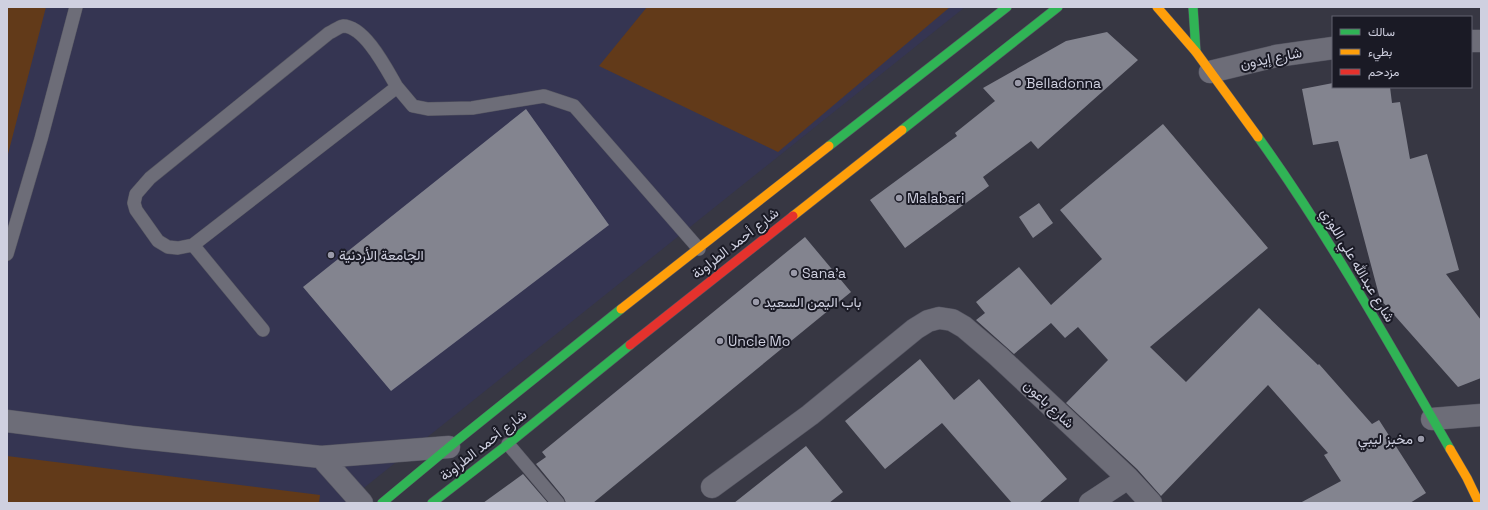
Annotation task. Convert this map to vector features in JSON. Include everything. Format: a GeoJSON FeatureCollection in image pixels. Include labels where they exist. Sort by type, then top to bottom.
{"type":"FeatureCollection","features":[{"type":"Feature","properties":{"kind":"street","name":"شارع أحمد الطراونة"},"geometry":{"type":"LineString","coordinates":[[382,503],[449,447],[1007,7]]}},
{"type":"Feature","properties":{"kind":"street","name":"شارع أحمد الطراونة"},"geometry":{"type":"LineString","coordinates":[[432,503],[508,444],[672,311],[1058,7]]}},
{"type":"Feature","properties":{"kind":"street","name":"شارع عبدالله علي اللوزي"},"geometry":{"type":"LineString","coordinates":[[1157,7],[1196,52],[1267,150],[1316,223],[1478,496]]}},
{"type":"Feature","properties":{"kind":"street"},"geometry":{"type":"LineString","coordinates":[[1193,7],[1196,52]]}},
{"type":"Feature","properties":{"kind":"street","name":"شارع إيدون"},"geometry":{"type":"LineString","coordinates":[[1210,72],[1276,56],[1332,48]]}},
{"type":"Feature","properties":{"kind":"street","name":"شارع باعون"},"geometry":{"type":"LineString","coordinates":[[712,487],[810,415],[915,329],[928,321],[939,318],[952,320],[970,332],[998,356],[1128,478],[1152,503]]}},
{"type":"Feature","properties":{"kind":"street"},"geometry":{"type":"LineString","coordinates":[[1432,419],[1481,415]]}},
{"type":"Feature","properties":{"kind":"street"},"geometry":{"type":"LineString","coordinates":[[7,421],[132,437],[321,457],[449,447]]}},
{"type":"Feature","properties":{"kind":"street"},"geometry":{"type":"LineString","coordinates":[[321,457],[362,503]]}},
{"type":"Feature","properties":{"kind":"street"},"geometry":{"type":"LineString","coordinates":[[1090,503],[1128,478]]}},
{"type":"Feature","properties":{"kind":"lane"},"geometry":{"type":"LineString","coordinates":[[7,254],[41,139],[76,7]]}},
{"type":"Feature","properties":{"kind":"lane"},"geometry":{"type":"LineString","coordinates":[[397,87],[193,245],[178,248],[168,247],[158,241],[136,210],[134,203],[136,194],[150,178],[330,33],[341,26],[349,27],[361,35],[378,54],[397,87],[413,106],[428,109],[472,108],[544,96],[574,106],[699,249]]}},
{"type":"Feature","properties":{"kind":"lane"},"geometry":{"type":"LineString","coordinates":[[193,245],[263,330]]}},
{"type":"Feature","properties":{"kind":"lane"},"geometry":{"type":"LineString","coordinates":[[508,444],[558,503]]}},
{"type":"Feature","properties":{"kind":"shaded area","name":"الجامعة الأردنية"},"geometry":{"type":"Polygon","coordinates":[[[7,7],[965,7],[345,503],[7,503],[7,7]]]}},
{"type":"Feature","properties":{"kind":"shaded area"},"geometry":{"type":"Polygon","coordinates":[[[7,7],[46,7],[7,158],[7,7]]]}},
{"type":"Feature","properties":{"kind":"shaded area"},"geometry":{"type":"Polygon","coordinates":[[[647,7],[950,7],[778,152],[599,66],[647,7]]]}},
{"type":"Feature","properties":{"kind":"shaded area"},"geometry":{"type":"Polygon","coordinates":[[[7,456],[320,495],[319,503],[7,503],[7,456]]]}},
{"type":"Feature","properties":{"kind":"building"},"geometry":{"type":"Polygon","coordinates":[[[1107,32],[1138,60],[1038,149],[1031,141],[983,177],[989,186],[905,248],[870,200],[957,136],[955,133],[995,101],[983,88],[1066,41],[1107,32]]]}},
{"type":"Feature","properties":{"kind":"building"},"geometry":{"type":"Polygon","coordinates":[[[1332,83],[1332,88],[1390,88],[1392,103],[1400,102],[1410,159],[1427,154],[1459,270],[1446,274],[1481,320],[1481,378],[1458,387],[1380,299],[1338,141],[1313,145],[1302,89],[1332,83]]]}},
{"type":"Feature","properties":{"kind":"building"},"geometry":{"type":"Polygon","coordinates":[[[526,109],[609,225],[391,391],[303,287],[526,109]]]}},
{"type":"Feature","properties":{"kind":"building"},"geometry":{"type":"Polygon","coordinates":[[[1163,124],[1268,248],[1150,347],[1186,382],[1259,308],[1318,365],[1319,364],[1372,424],[1379,420],[1426,493],[1410,503],[1300,503],[1341,481],[1324,455],[1328,453],[1268,385],[1161,496],[1137,469],[1066,403],[1108,360],[1078,327],[1065,338],[1051,323],[1014,354],[976,320],[985,313],[976,302],[1019,267],[1051,305],[1102,259],[1060,210],[1163,124]]]}},
{"type":"Feature","properties":{"kind":"building"},"geometry":{"type":"Polygon","coordinates":[[[1039,203],[1053,223],[1033,238],[1019,217],[1039,203]]]}},
{"type":"Feature","properties":{"kind":"building"},"geometry":{"type":"Polygon","coordinates":[[[805,237],[851,292],[593,503],[566,503],[564,498],[536,464],[546,457],[542,452],[805,237]]]}},
{"type":"Feature","properties":{"kind":"building"},"geometry":{"type":"Polygon","coordinates":[[[920,359],[954,400],[979,379],[1067,479],[1039,503],[1012,503],[942,423],[885,469],[845,421],[920,359]]]}},
{"type":"Feature","properties":{"kind":"building"},"geometry":{"type":"Polygon","coordinates":[[[806,446],[843,492],[829,503],[734,503],[806,446]]]}},
{"type":"Feature","properties":{"kind":"building"},"geometry":{"type":"Polygon","coordinates":[[[523,474],[548,503],[483,503],[523,474]]]}},
{"type":"Feature","properties":{"kind":"traffic: fast"},"geometry":{"type":"LineString","coordinates":[[829,146],[1007,7]]}},
{"type":"Feature","properties":{"kind":"traffic: fast"},"geometry":{"type":"LineString","coordinates":[[902,130],[1058,7]]}},
{"type":"Feature","properties":{"kind":"traffic: fast"},"geometry":{"type":"LineString","coordinates":[[1193,7],[1196,52]]}},
{"type":"Feature","properties":{"kind":"traffic: fast"},"geometry":{"type":"LineString","coordinates":[[1258,137],[1334,251],[1450,449]]}},
{"type":"Feature","properties":{"kind":"traffic: fast"},"geometry":{"type":"LineString","coordinates":[[382,503],[621,309]]}},
{"type":"Feature","properties":{"kind":"traffic: fast"},"geometry":{"type":"LineString","coordinates":[[432,503],[508,444],[630,345]]}},
{"type":"Feature","properties":{"kind":"traffic: slow"},"geometry":{"type":"LineString","coordinates":[[1157,7],[1196,52],[1258,137]]}},
{"type":"Feature","properties":{"kind":"traffic: slow"},"geometry":{"type":"LineString","coordinates":[[793,216],[902,130]]}},
{"type":"Feature","properties":{"kind":"traffic: slow"},"geometry":{"type":"LineString","coordinates":[[621,309],[829,146]]}},
{"type":"Feature","properties":{"kind":"traffic: slow"},"geometry":{"type":"LineString","coordinates":[[1450,449],[1467,478],[1479,503]]}},
{"type":"Feature","properties":{"kind":"traffic: jam"},"geometry":{"type":"LineString","coordinates":[[630,345],[793,216]]}},
{"type":"Feature","properties":{"kind":"place","name":"Belladonna"},"geometry":{"type":"Point","coordinates":[1018,83]}},
{"type":"Feature","properties":{"kind":"place","name":"Malabari"},"geometry":{"type":"Point","coordinates":[899,198]}},
{"type":"Feature","properties":{"kind":"place","name":"الجامعة الأردنية"},"geometry":{"type":"Point","coordinates":[331,255]}},
{"type":"Feature","properties":{"kind":"place","name":"Sana'a"},"geometry":{"type":"Point","coordinates":[794,273]}},
{"type":"Feature","properties":{"kind":"place","name":"باب اليمن السعيد"},"geometry":{"type":"Point","coordinates":[756,302]}},
{"type":"Feature","properties":{"kind":"place","name":"Uncle Mo"},"geometry":{"type":"Point","coordinates":[720,341]}},
{"type":"Feature","properties":{"kind":"place","name":"مخبز ليبي"},"geometry":{"type":"Point","coordinates":[1421,439]}}]}
